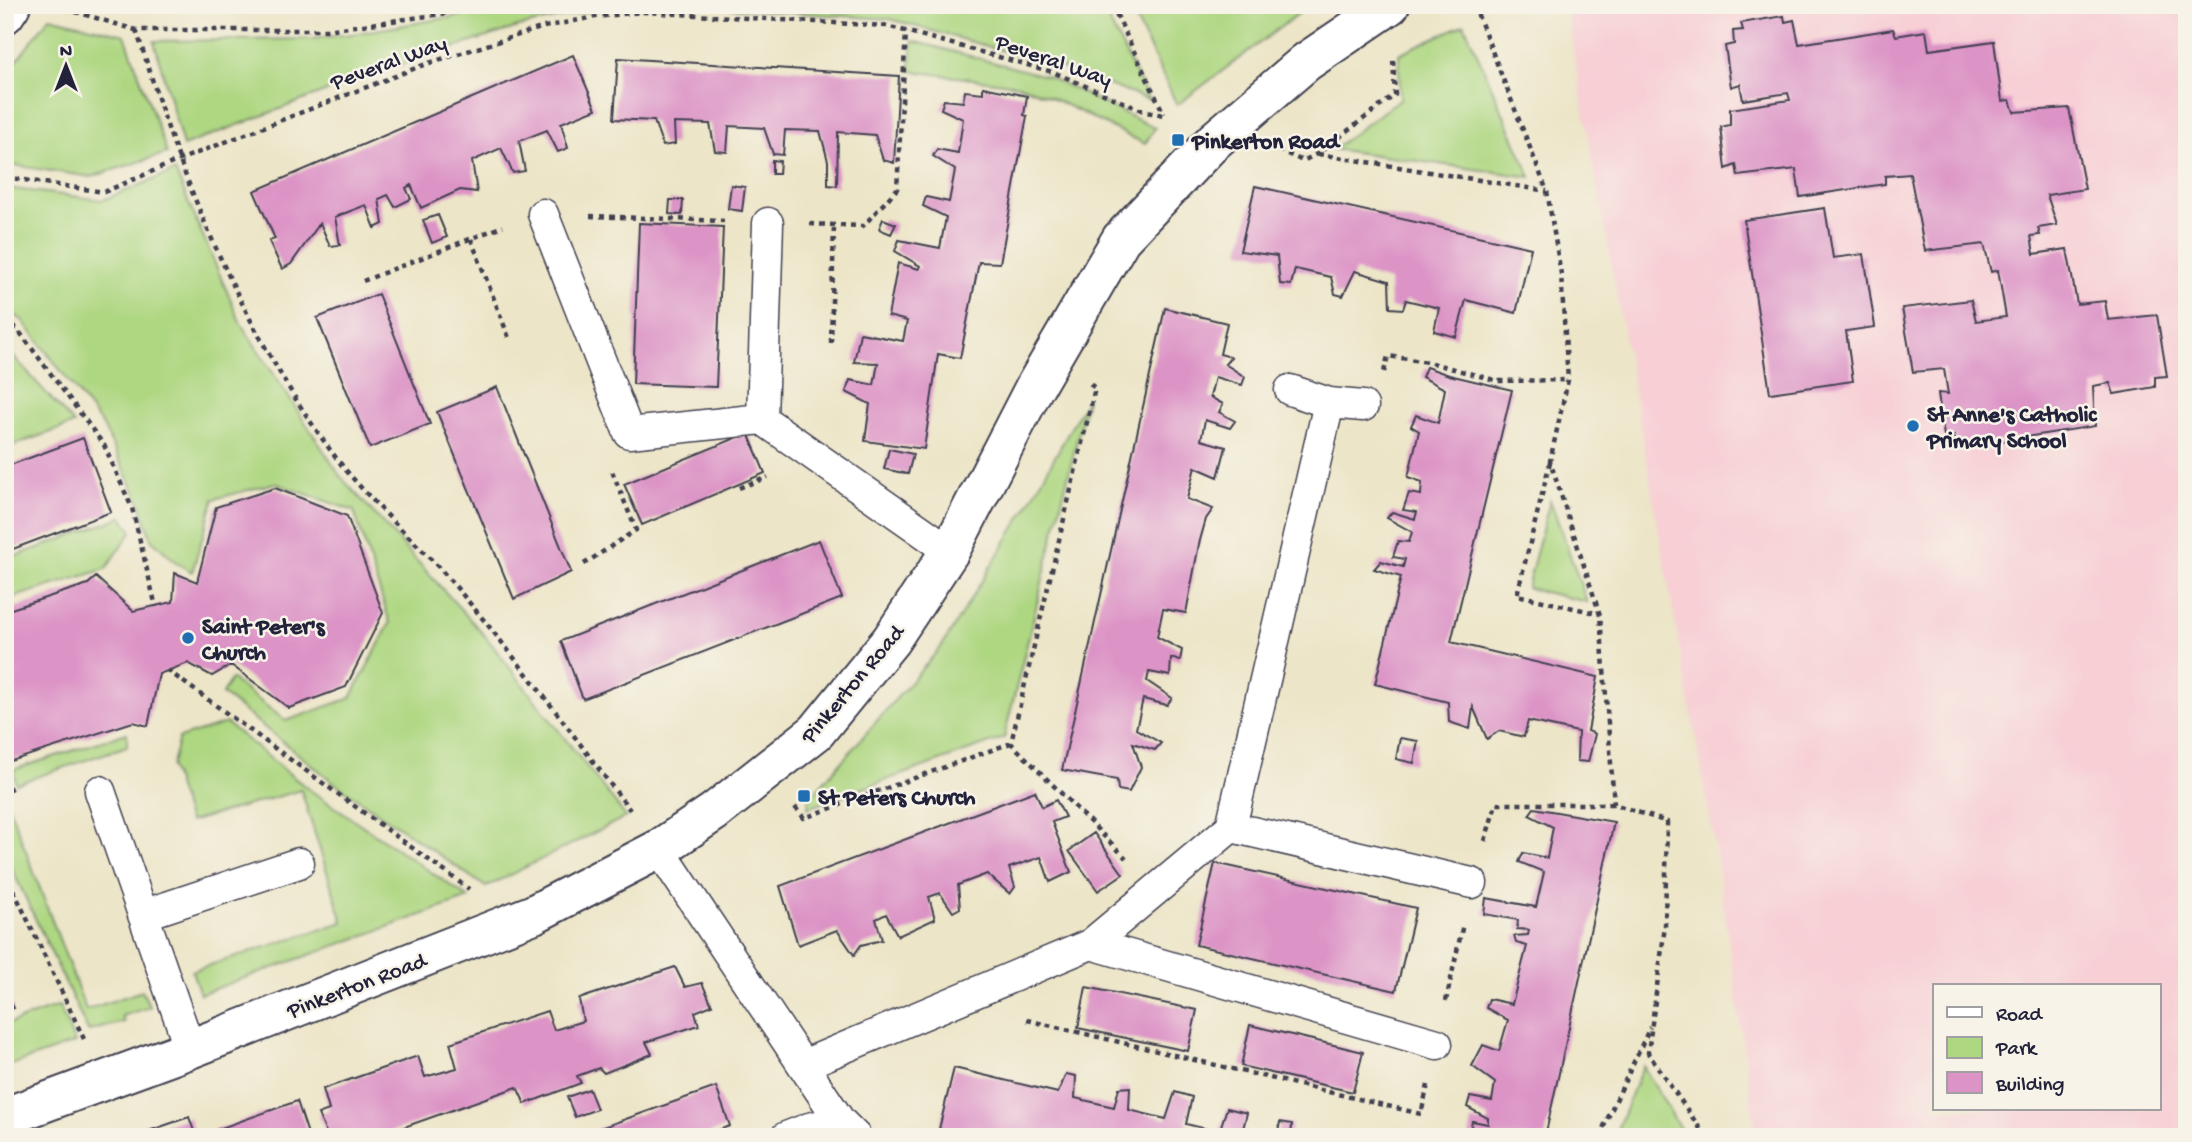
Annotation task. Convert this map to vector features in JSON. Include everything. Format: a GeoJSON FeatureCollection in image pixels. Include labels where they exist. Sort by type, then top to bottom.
{"type":"FeatureCollection","features":[{"type":"Feature","properties":{"kind":"street"},"geometry":{"type":"LineString","coordinates":[[5,14],[11,5]]}},
{"type":"Feature","properties":{"kind":"street","name":"Pinkerton Road"},"geometry":{"type":"LineString","coordinates":[[5,1117],[190,1049],[534,914],[659,849],[714,812],[816,732],[891,640],[950,551],[1034,388],[1121,239],[1227,130],[1306,62],[1390,6]]}},
{"type":"Feature","properties":{"kind":"lane"},"geometry":{"type":"LineString","coordinates":[[543,214],[629,433],[762,419],[950,551]]}},
{"type":"Feature","properties":{"kind":"lane"},"geometry":{"type":"LineString","coordinates":[[762,419],[768,223]]}},
{"type":"Feature","properties":{"kind":"lane"},"geometry":{"type":"LineString","coordinates":[[1290,390],[1329,403],[1363,406]]}},
{"type":"Feature","properties":{"kind":"lane"},"geometry":{"type":"LineString","coordinates":[[803,1065],[1091,944],[1231,827],[1329,403]]}},
{"type":"Feature","properties":{"kind":"lane"},"geometry":{"type":"LineString","coordinates":[[100,791],[190,1049]]}},
{"type":"Feature","properties":{"kind":"lane"},"geometry":{"type":"LineString","coordinates":[[1231,827],[1472,883]]}},
{"type":"Feature","properties":{"kind":"lane"},"geometry":{"type":"LineString","coordinates":[[659,849],[848,1129]]}},
{"type":"Feature","properties":{"kind":"lane"},"geometry":{"type":"LineString","coordinates":[[143,915],[299,863]]}},
{"type":"Feature","properties":{"kind":"lane"},"geometry":{"type":"LineString","coordinates":[[1091,944],[1437,1044]]}},
{"type":"Feature","properties":{"kind":"lane"},"geometry":{"type":"LineString","coordinates":[[786,1137],[809,1128],[848,1129]]}},
{"type":"Feature","properties":{"kind":"path","name":"Peveral Way"},"geometry":{"type":"LineString","coordinates":[[55,5],[136,30],[327,30],[442,14],[474,5]]}},
{"type":"Feature","properties":{"kind":"path","name":"Peveral Way"},"geometry":{"type":"LineString","coordinates":[[5,177],[104,192],[426,64],[544,27],[595,17],[656,13],[887,26],[1053,72],[1146,112],[1164,115],[1112,5]]}},
{"type":"Feature","properties":{"kind":"path"},"geometry":{"type":"LineString","coordinates":[[1474,5],[1547,191],[1561,274],[1568,380],[1517,595],[1600,615]]}},
{"type":"Feature","properties":{"kind":"path"},"geometry":{"type":"LineString","coordinates":[[1227,130],[1303,161],[1317,154],[1395,95],[1390,6]]}},
{"type":"Feature","properties":{"kind":"path"},"geometry":{"type":"LineString","coordinates":[[136,30],[179,160],[232,286],[296,399],[333,454],[442,572],[517,662],[659,849]]}},
{"type":"Feature","properties":{"kind":"path"},"geometry":{"type":"LineString","coordinates":[[363,281],[536,214],[863,226],[897,189],[906,32]]}},
{"type":"Feature","properties":{"kind":"path"},"geometry":{"type":"LineString","coordinates":[[1317,154],[1547,191]]}},
{"type":"Feature","properties":{"kind":"path"},"geometry":{"type":"LineString","coordinates":[[831,343],[834,225]]}},
{"type":"Feature","properties":{"kind":"path"},"geometry":{"type":"LineString","coordinates":[[471,239],[509,338]]}},
{"type":"Feature","properties":{"kind":"path"},"geometry":{"type":"LineString","coordinates":[[5,319],[18,330],[104,445],[132,508],[156,607]]}},
{"type":"Feature","properties":{"kind":"path"},"geometry":{"type":"LineString","coordinates":[[1388,356],[1428,362],[1498,381],[1568,380]]}},
{"type":"Feature","properties":{"kind":"path"},"geometry":{"type":"LineString","coordinates":[[1011,743],[1095,388],[1052,358]]}},
{"type":"Feature","properties":{"kind":"path"},"geometry":{"type":"LineString","coordinates":[[584,564],[636,530],[603,449],[629,433]]}},
{"type":"Feature","properties":{"kind":"path"},"geometry":{"type":"LineString","coordinates":[[1550,461],[1600,615],[1614,804]]}},
{"type":"Feature","properties":{"kind":"path"},"geometry":{"type":"LineString","coordinates":[[167,670],[470,889],[501,927]]}},
{"type":"Feature","properties":{"kind":"path"},"geometry":{"type":"LineString","coordinates":[[765,772],[804,818],[1011,743]]}},
{"type":"Feature","properties":{"kind":"path"},"geometry":{"type":"LineString","coordinates":[[1011,743],[1157,889]]}},
{"type":"Feature","properties":{"kind":"path"},"geometry":{"type":"LineString","coordinates":[[5,777],[11,792]]}},
{"type":"Feature","properties":{"kind":"path"},"geometry":{"type":"LineString","coordinates":[[1472,883],[1496,804],[1614,804],[1667,822],[1665,926],[1648,1053],[1706,1137]]}},
{"type":"Feature","properties":{"kind":"path"},"geometry":{"type":"LineString","coordinates":[[5,872],[104,1081]]}},
{"type":"Feature","properties":{"kind":"path"},"geometry":{"type":"LineString","coordinates":[[1599,1137],[1653,1021]]}},
{"type":"Feature","properties":{"kind":"shaded area","name":"St Anne's Catholic Primary School"},"geometry":{"type":"Polygon","coordinates":[[[1565,5],[2187,5],[2187,1120],[2184,1137],[1837,1137],[1755,1131],[1715,846],[1565,5]]]}},
{"type":"Feature","properties":{"kind":"green space"},"geometry":{"type":"Polygon","coordinates":[[[500,5],[617,5],[518,27],[369,75],[183,146],[154,41],[311,39],[475,13],[500,5]]]}},
{"type":"Feature","properties":{"kind":"green space"},"geometry":{"type":"Polygon","coordinates":[[[646,5],[1101,5],[1149,100],[1054,65],[890,19],[646,5]]]}},
{"type":"Feature","properties":{"kind":"green space"},"geometry":{"type":"Polygon","coordinates":[[[1129,5],[1310,5],[1177,105],[1129,5]]]}},
{"type":"Feature","properties":{"kind":"green space"},"geometry":{"type":"Polygon","coordinates":[[[50,17],[125,35],[167,153],[91,177],[5,164],[5,76],[50,17]]]}},
{"type":"Feature","properties":{"kind":"green space"},"geometry":{"type":"Polygon","coordinates":[[[1464,24],[1531,177],[1333,149],[1400,99],[1399,54],[1464,24]]]}},
{"type":"Feature","properties":{"kind":"green space"},"geometry":{"type":"Polygon","coordinates":[[[913,41],[1049,77],[1155,128],[1145,144],[1048,96],[1019,85],[910,71],[913,41]]]}},
{"type":"Feature","properties":{"kind":"green space"},"geometry":{"type":"Polygon","coordinates":[[[175,171],[241,324],[341,477],[485,636],[626,817],[486,887],[336,784],[222,694],[231,679],[286,721],[351,698],[390,623],[354,511],[275,483],[214,499],[192,572],[177,563],[151,539],[140,502],[103,426],[22,320],[5,308],[5,188],[103,200],[175,171]]]}},
{"type":"Feature","properties":{"kind":"green space"},"geometry":{"type":"Polygon","coordinates":[[[5,347],[74,424],[5,448],[5,347]]]}},
{"type":"Feature","properties":{"kind":"green space"},"geometry":{"type":"Polygon","coordinates":[[[1087,399],[1004,738],[808,808],[809,799],[942,646],[1026,509],[1087,399]]]}},
{"type":"Feature","properties":{"kind":"green space"},"geometry":{"type":"Polygon","coordinates":[[[1550,500],[1587,602],[1527,588],[1550,500]]]}},
{"type":"Feature","properties":{"kind":"green space"},"geometry":{"type":"Polygon","coordinates":[[[122,517],[132,531],[106,569],[5,600],[5,560],[122,517]]]}},
{"type":"Feature","properties":{"kind":"green space"},"geometry":{"type":"Polygon","coordinates":[[[226,723],[307,788],[469,898],[200,994],[192,971],[343,922],[301,790],[189,822],[171,767],[179,738],[226,723]]]}},
{"type":"Feature","properties":{"kind":"green space"},"geometry":{"type":"Polygon","coordinates":[[[127,733],[127,746],[16,784],[13,770],[127,733]]]}},
{"type":"Feature","properties":{"kind":"green space"},"geometry":{"type":"Polygon","coordinates":[[[5,796],[86,1010],[142,991],[150,1007],[122,1016],[124,1022],[88,1031],[5,854],[5,796]]]}},
{"type":"Feature","properties":{"kind":"green space"},"geometry":{"type":"Polygon","coordinates":[[[59,1006],[75,1043],[5,1067],[5,1025],[59,1006]]]}},
{"type":"Feature","properties":{"kind":"green space"},"geometry":{"type":"Polygon","coordinates":[[[1643,1066],[1685,1137],[1614,1137],[1643,1066]]]}},
{"type":"Feature","properties":{"kind":"building"},"geometry":{"type":"Polygon","coordinates":[[[1784,16],[1785,22],[1794,20],[1799,44],[1893,29],[1896,36],[1926,31],[1929,50],[1994,41],[2002,101],[2010,100],[2014,112],[2069,108],[2085,189],[2047,195],[2057,225],[2038,228],[2040,235],[2031,236],[2034,254],[2067,249],[2077,304],[2105,301],[2108,320],[2157,315],[2167,376],[2155,377],[2155,387],[2114,394],[2110,383],[2093,386],[2095,426],[1957,448],[1954,436],[1944,436],[1938,393],[1948,394],[1944,369],[1913,372],[1902,308],[1971,300],[1976,321],[2006,317],[1998,270],[1991,272],[1984,244],[1925,251],[1910,174],[1885,176],[1885,184],[1800,197],[1796,169],[1738,176],[1736,165],[1726,169],[1721,127],[1730,125],[1730,109],[1790,100],[1788,93],[1743,100],[1740,84],[1731,87],[1725,46],[1734,44],[1733,31],[1743,30],[1741,23],[1784,16]]]}},
{"type":"Feature","properties":{"kind":"building"},"geometry":{"type":"Polygon","coordinates":[[[573,55],[596,109],[561,123],[568,148],[558,152],[547,130],[519,141],[525,171],[513,173],[501,148],[472,161],[477,192],[460,190],[421,208],[411,185],[406,188],[411,199],[395,207],[388,195],[379,199],[383,224],[375,228],[366,205],[335,217],[340,245],[330,246],[320,223],[291,264],[282,269],[269,241],[275,239],[254,191],[573,55]]]}},
{"type":"Feature","properties":{"kind":"building"},"geometry":{"type":"Polygon","coordinates":[[[618,58],[899,76],[894,163],[883,160],[875,135],[838,132],[837,186],[828,185],[828,161],[820,131],[785,130],[783,155],[773,154],[764,128],[729,126],[727,152],[715,151],[710,124],[674,123],[675,144],[663,146],[654,121],[614,119],[618,58]]]}},
{"type":"Feature","properties":{"kind":"building"},"geometry":{"type":"Polygon","coordinates":[[[983,87],[1027,96],[1024,115],[1027,116],[1000,263],[979,262],[960,358],[938,354],[924,449],[865,441],[870,404],[846,392],[850,380],[874,385],[878,363],[854,362],[860,333],[903,341],[907,321],[888,316],[898,263],[919,269],[920,266],[895,251],[899,240],[940,248],[946,217],[923,206],[926,197],[949,202],[955,170],[933,156],[937,149],[958,153],[963,119],[941,109],[944,100],[963,102],[965,91],[983,93],[983,87]]]}},
{"type":"Feature","properties":{"kind":"building"},"geometry":{"type":"Polygon","coordinates":[[[772,160],[780,161],[779,174],[772,174],[772,160]]]}},
{"type":"Feature","properties":{"kind":"building"},"geometry":{"type":"Polygon","coordinates":[[[731,185],[745,187],[742,211],[728,209],[731,185]]]}},
{"type":"Feature","properties":{"kind":"building"},"geometry":{"type":"Polygon","coordinates":[[[1255,186],[1531,248],[1516,313],[1466,300],[1456,337],[1434,331],[1439,308],[1406,300],[1403,309],[1390,308],[1389,281],[1355,271],[1343,296],[1335,294],[1331,277],[1295,269],[1291,285],[1280,284],[1277,256],[1240,251],[1255,186]]]}},
{"type":"Feature","properties":{"kind":"building"},"geometry":{"type":"Polygon","coordinates":[[[670,200],[683,200],[682,215],[669,214],[670,200]]]}},
{"type":"Feature","properties":{"kind":"building"},"geometry":{"type":"Polygon","coordinates":[[[1825,208],[1833,258],[1864,254],[1875,327],[1846,331],[1853,381],[1770,393],[1744,220],[1825,208]]]}},
{"type":"Feature","properties":{"kind":"building"},"geometry":{"type":"Polygon","coordinates":[[[438,215],[447,237],[432,243],[423,220],[438,215]]]}},
{"type":"Feature","properties":{"kind":"building"},"geometry":{"type":"Polygon","coordinates":[[[883,219],[896,224],[891,234],[879,229],[883,219]]]}},
{"type":"Feature","properties":{"kind":"building"},"geometry":{"type":"Polygon","coordinates":[[[639,223],[723,227],[716,387],[633,384],[639,223]]]}},
{"type":"Feature","properties":{"kind":"building"},"geometry":{"type":"Polygon","coordinates":[[[378,294],[430,424],[370,448],[317,318],[378,294]]]}},
{"type":"Feature","properties":{"kind":"building"},"geometry":{"type":"Polygon","coordinates":[[[1165,308],[1227,323],[1220,354],[1231,357],[1225,364],[1245,377],[1242,385],[1215,377],[1210,397],[1223,404],[1219,412],[1235,421],[1230,428],[1205,420],[1201,440],[1226,447],[1218,477],[1195,467],[1187,499],[1213,509],[1206,519],[1199,544],[1186,613],[1163,609],[1157,637],[1182,650],[1180,661],[1171,658],[1170,676],[1149,672],[1147,681],[1172,698],[1167,705],[1143,699],[1136,729],[1161,743],[1155,750],[1133,743],[1141,767],[1129,792],[1118,790],[1117,780],[1062,770],[1165,308]]]}},
{"type":"Feature","properties":{"kind":"building"},"geometry":{"type":"Polygon","coordinates":[[[1426,367],[1512,390],[1451,642],[1598,677],[1588,731],[1595,734],[1588,762],[1577,761],[1578,732],[1528,721],[1524,737],[1499,731],[1487,739],[1473,707],[1470,729],[1449,722],[1448,702],[1375,684],[1401,577],[1374,569],[1381,561],[1403,567],[1405,559],[1393,557],[1398,541],[1409,542],[1412,532],[1387,518],[1392,512],[1415,519],[1417,512],[1403,510],[1409,493],[1421,495],[1422,482],[1408,477],[1419,431],[1411,426],[1416,415],[1438,423],[1445,389],[1422,377],[1426,367]]]}},
{"type":"Feature","properties":{"kind":"building"},"geometry":{"type":"Polygon","coordinates":[[[497,387],[571,572],[514,599],[437,412],[497,387]]]}},
{"type":"Feature","properties":{"kind":"building"},"geometry":{"type":"Polygon","coordinates":[[[748,433],[765,473],[642,525],[624,484],[748,433]]]}},
{"type":"Feature","properties":{"kind":"building"},"geometry":{"type":"Polygon","coordinates":[[[83,438],[111,512],[5,552],[5,467],[83,438]]]}},
{"type":"Feature","properties":{"kind":"building"},"geometry":{"type":"Polygon","coordinates":[[[889,449],[913,454],[908,474],[884,469],[889,449]]]}},
{"type":"Feature","properties":{"kind":"building","name":"Saint Peter's Church"},"geometry":{"type":"Polygon","coordinates":[[[275,488],[347,516],[383,613],[346,687],[289,708],[231,665],[212,676],[188,663],[159,674],[148,726],[133,722],[5,763],[5,611],[88,584],[96,577],[133,611],[173,602],[175,573],[197,582],[216,507],[275,488]]]}},
{"type":"Feature","properties":{"kind":"building"},"geometry":{"type":"Polygon","coordinates":[[[819,540],[842,598],[583,699],[561,641],[819,540]]]}},
{"type":"Feature","properties":{"kind":"building"},"geometry":{"type":"Polygon","coordinates":[[[1400,738],[1418,741],[1414,763],[1396,759],[1400,738]]]}},
{"type":"Feature","properties":{"kind":"building"},"geometry":{"type":"Polygon","coordinates":[[[1035,791],[1042,807],[1056,800],[1065,817],[1052,822],[1071,872],[1050,882],[1041,857],[1009,868],[1015,887],[1010,894],[987,874],[958,885],[960,908],[953,912],[940,893],[929,897],[935,919],[898,936],[886,914],[876,919],[882,940],[861,945],[854,955],[837,930],[798,945],[780,886],[1035,791]]]}},
{"type":"Feature","properties":{"kind":"building"},"geometry":{"type":"Polygon","coordinates":[[[1534,808],[1614,822],[1545,1137],[1469,1137],[1472,1121],[1488,1124],[1488,1118],[1467,1107],[1470,1097],[1492,1101],[1495,1083],[1472,1066],[1483,1045],[1499,1051],[1508,1020],[1486,1008],[1489,999],[1512,1004],[1527,946],[1516,943],[1514,936],[1528,935],[1529,930],[1517,929],[1518,920],[1484,914],[1486,898],[1536,907],[1544,872],[1519,862],[1523,853],[1547,858],[1553,827],[1529,815],[1534,808]]]}},
{"type":"Feature","properties":{"kind":"building"},"geometry":{"type":"Polygon","coordinates":[[[1094,833],[1123,874],[1098,891],[1069,851],[1094,833]]]}},
{"type":"Feature","properties":{"kind":"building"},"geometry":{"type":"Polygon","coordinates":[[[1215,863],[1416,908],[1396,991],[1196,945],[1215,863]]]}},
{"type":"Feature","properties":{"kind":"building"},"geometry":{"type":"Polygon","coordinates":[[[675,967],[685,987],[702,983],[712,1005],[695,1012],[699,1025],[646,1042],[652,1054],[604,1073],[599,1068],[577,1076],[581,1083],[525,1104],[517,1087],[376,1137],[328,1137],[318,1114],[329,1110],[323,1089],[418,1056],[425,1077],[457,1068],[450,1043],[547,1011],[554,1030],[583,1021],[579,999],[675,967]]]}},
{"type":"Feature","properties":{"kind":"building"},"geometry":{"type":"Polygon","coordinates":[[[1086,987],[1197,1010],[1188,1051],[1078,1028],[1086,987]]]}},
{"type":"Feature","properties":{"kind":"building"},"geometry":{"type":"Polygon","coordinates":[[[5,991],[14,1008],[5,1012],[5,991]]]}},
{"type":"Feature","properties":{"kind":"building"},"geometry":{"type":"Polygon","coordinates":[[[1250,1025],[1363,1052],[1353,1092],[1241,1066],[1250,1025]]]}},
{"type":"Feature","properties":{"kind":"building"},"geometry":{"type":"Polygon","coordinates":[[[954,1068],[1058,1093],[1066,1074],[1076,1076],[1075,1098],[1114,1107],[1119,1088],[1130,1087],[1129,1110],[1166,1119],[1175,1092],[1192,1097],[1186,1124],[1219,1132],[1227,1108],[1247,1113],[1241,1137],[972,1137],[939,1129],[954,1068]]]}},
{"type":"Feature","properties":{"kind":"building"},"geometry":{"type":"Polygon","coordinates":[[[716,1087],[730,1126],[699,1137],[575,1137],[716,1087]]]}},
{"type":"Feature","properties":{"kind":"building"},"geometry":{"type":"Polygon","coordinates":[[[589,1089],[597,1109],[575,1117],[567,1097],[589,1089]]]}},
{"type":"Feature","properties":{"kind":"building"},"geometry":{"type":"Polygon","coordinates":[[[297,1101],[309,1137],[199,1137],[199,1136],[297,1101]]]}},
{"type":"Feature","properties":{"kind":"building"},"geometry":{"type":"Polygon","coordinates":[[[189,1117],[196,1137],[134,1137],[134,1136],[189,1117]]]}},
{"type":"Feature","properties":{"kind":"building"},"geometry":{"type":"Polygon","coordinates":[[[1280,1122],[1292,1124],[1291,1137],[1277,1137],[1280,1122]]]}},
{"type":"Feature","properties":{"kind":"place","name":"Pinkerton Road"},"geometry":{"type":"Point","coordinates":[1178,140]}},
{"type":"Feature","properties":{"kind":"place","name":"St Anne's Catholic Primary School"},"geometry":{"type":"Point","coordinates":[1913,426]}},
{"type":"Feature","properties":{"kind":"place","name":"Saint Peter's Church"},"geometry":{"type":"Point","coordinates":[188,638]}},
{"type":"Feature","properties":{"kind":"place","name":"St Peters Church"},"geometry":{"type":"Point","coordinates":[804,796]}}]}
